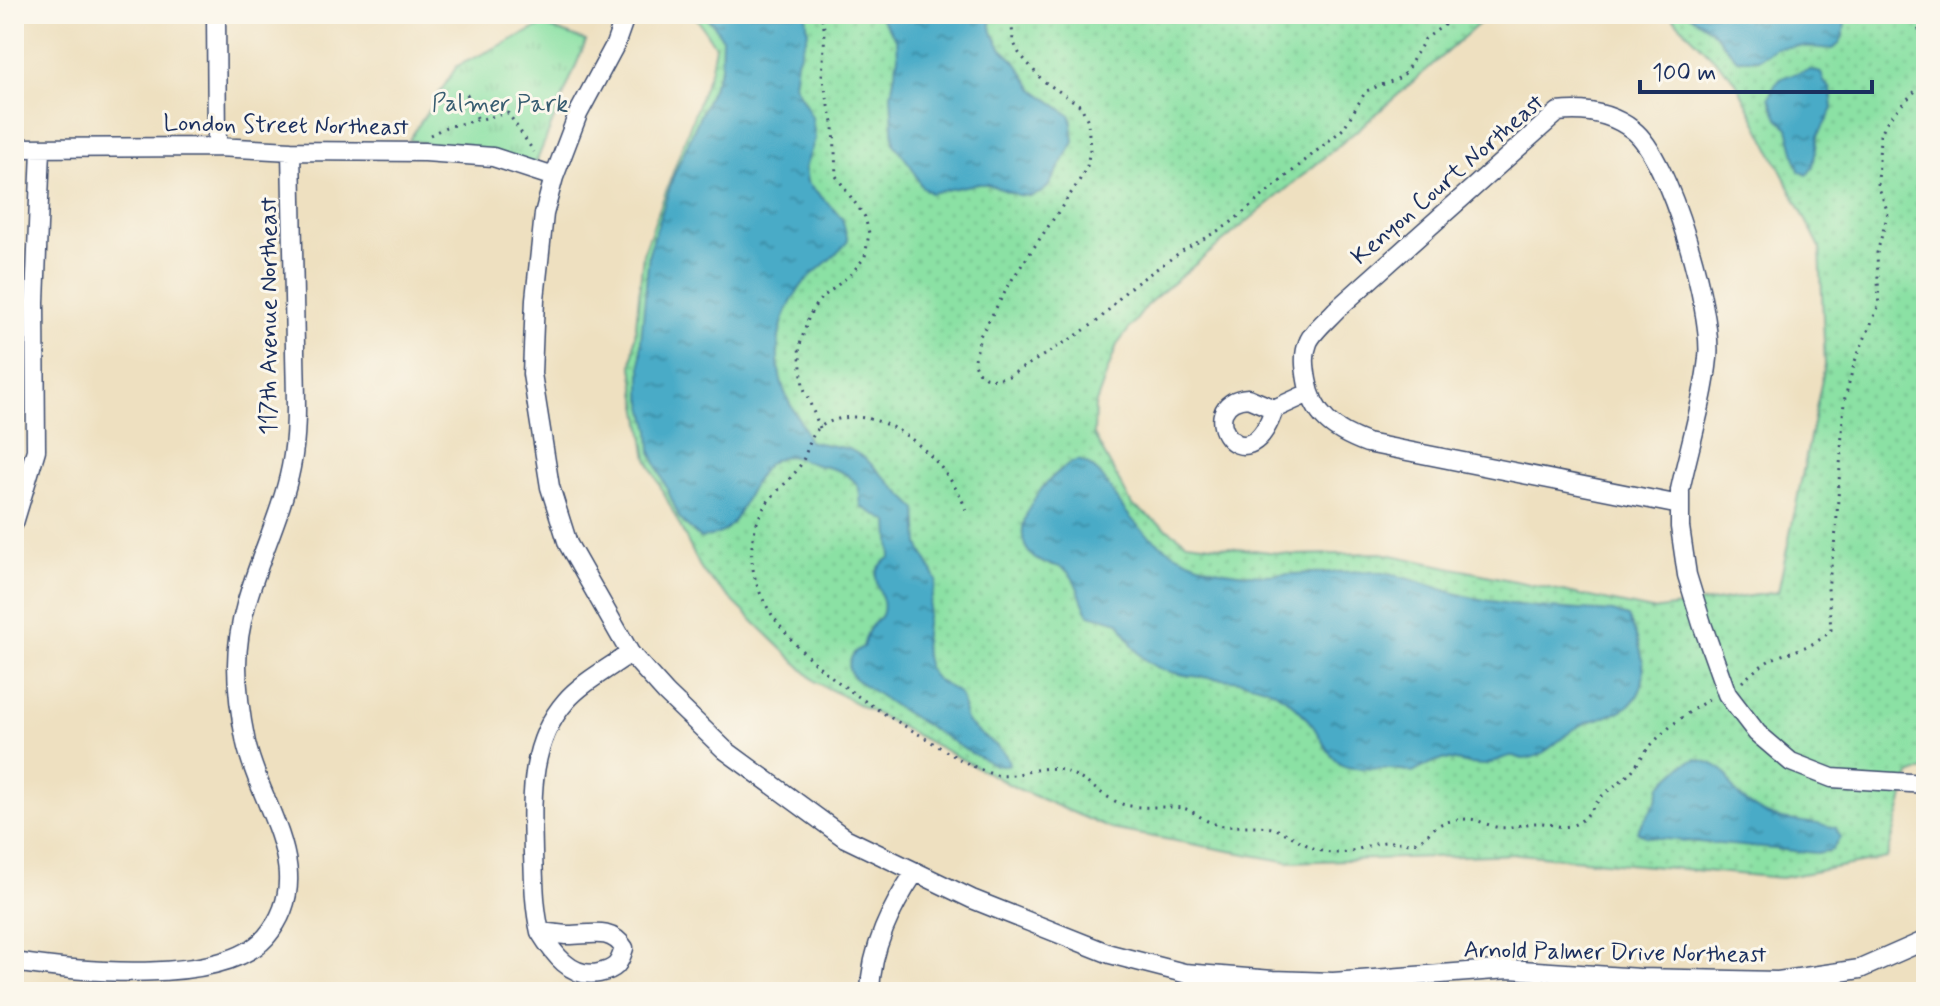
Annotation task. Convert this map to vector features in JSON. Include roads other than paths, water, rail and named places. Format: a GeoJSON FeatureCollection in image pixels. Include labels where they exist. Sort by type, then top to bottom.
{"type":"FeatureCollection","features":[{"type":"Feature","properties":{"kind":"street"},"geometry":{"type":"LineString","coordinates":[[216,14],[217,147]]}},
{"type":"Feature","properties":{"kind":"street","name":"Arnold Palmer Drive Northeast"},"geometry":{"type":"LineString","coordinates":[[626,14],[615,45],[545,174],[532,374],[550,487],[568,544],[630,653],[725,750],[845,838],[972,899],[1110,954],[1184,973],[1333,982],[1509,969],[1639,978],[1778,981],[1860,969],[1926,940]]}},
{"type":"Feature","properties":{"kind":"street","name":"Kenyon Court Northeast"},"geometry":{"type":"LineString","coordinates":[[1680,505],[1367,443],[1340,433],[1320,417],[1309,393],[1304,363],[1308,341],[1336,310],[1558,112],[1583,109],[1634,130],[1654,155],[1697,271],[1708,322],[1709,357],[1680,490],[1680,505],[1680,527],[1687,575],[1726,690],[1757,733],[1791,762],[1832,778],[1926,784]]}},
{"type":"Feature","properties":{"kind":"street","name":"London Street Northeast"},"geometry":{"type":"LineString","coordinates":[[14,148],[217,147],[420,152],[493,157],[545,174]]}},
{"type":"Feature","properties":{"kind":"street"},"geometry":{"type":"LineString","coordinates":[[14,523],[36,450],[35,302],[41,149]]}},
{"type":"Feature","properties":{"kind":"street","name":"117th Avenue Northeast"},"geometry":{"type":"LineString","coordinates":[[14,962],[76,971],[209,967],[243,954],[265,939],[286,897],[289,873],[282,835],[260,786],[246,743],[237,664],[245,607],[291,467],[296,421],[291,151]]}},
{"type":"Feature","properties":{"kind":"street"},"geometry":{"type":"LineString","coordinates":[[1274,409],[1309,393]]}},
{"type":"Feature","properties":{"kind":"street"},"geometry":{"type":"LineString","coordinates":[[540,932],[534,909],[532,789],[546,731],[567,700],[630,653]]}},
{"type":"Feature","properties":{"kind":"street"},"geometry":{"type":"LineString","coordinates":[[870,992],[872,968],[893,906],[915,872]]}},
{"type":"Feature","properties":{"kind":"water"},"geometry":{"type":"Polygon","coordinates":[[[702,14],[806,14],[808,33],[797,61],[794,84],[812,117],[815,139],[805,168],[807,182],[842,218],[848,241],[804,282],[791,302],[778,344],[783,388],[808,441],[849,449],[865,458],[917,509],[919,545],[937,581],[925,631],[924,645],[929,669],[937,680],[960,695],[967,721],[1004,753],[1009,765],[995,765],[971,753],[893,705],[854,678],[849,670],[852,656],[863,647],[869,629],[882,615],[884,607],[877,571],[891,557],[889,522],[862,507],[859,489],[852,478],[835,469],[794,457],[775,459],[758,476],[732,523],[718,534],[700,538],[680,519],[651,452],[650,431],[641,394],[641,340],[649,253],[673,177],[721,68],[722,38],[702,14]]]}},
{"type":"Feature","properties":{"kind":"water"},"geometry":{"type":"Polygon","coordinates":[[[878,14],[989,14],[992,32],[1002,49],[1015,61],[1034,89],[1071,116],[1074,142],[1048,187],[1031,196],[1018,195],[987,184],[930,193],[921,186],[911,166],[894,144],[891,94],[898,57],[897,40],[878,14]]]}},
{"type":"Feature","properties":{"kind":"water"},"geometry":{"type":"Polygon","coordinates":[[[1688,14],[1845,14],[1845,24],[1842,38],[1833,49],[1776,48],[1758,59],[1737,59],[1710,29],[1688,14]]]}},
{"type":"Feature","properties":{"kind":"water"},"geometry":{"type":"Polygon","coordinates":[[[1811,70],[1821,73],[1831,89],[1833,109],[1818,136],[1813,167],[1807,175],[1799,171],[1788,128],[1779,120],[1769,98],[1780,80],[1811,70]]]}},
{"type":"Feature","properties":{"kind":"water"},"geometry":{"type":"Polygon","coordinates":[[[1078,460],[1100,475],[1133,521],[1150,536],[1199,564],[1242,574],[1374,572],[1491,601],[1613,612],[1628,617],[1641,654],[1643,680],[1640,692],[1622,710],[1581,725],[1532,758],[1508,756],[1483,765],[1443,760],[1413,773],[1342,765],[1330,753],[1313,726],[1282,696],[1245,682],[1190,676],[1156,667],[1139,654],[1119,622],[1089,614],[1067,571],[1033,557],[1025,545],[1023,531],[1026,516],[1042,488],[1066,466],[1078,460]]]}},
{"type":"Feature","properties":{"kind":"water"},"geometry":{"type":"Polygon","coordinates":[[[1696,759],[1722,770],[1737,794],[1762,812],[1836,828],[1840,838],[1832,850],[1817,853],[1665,839],[1645,836],[1637,831],[1657,800],[1660,786],[1684,764],[1696,759]]]}},
{"type":"Feature","properties":{"kind":"park label","name":"Palmer Park"},"geometry":{"type":"Point","coordinates":[500,104]}}]}
